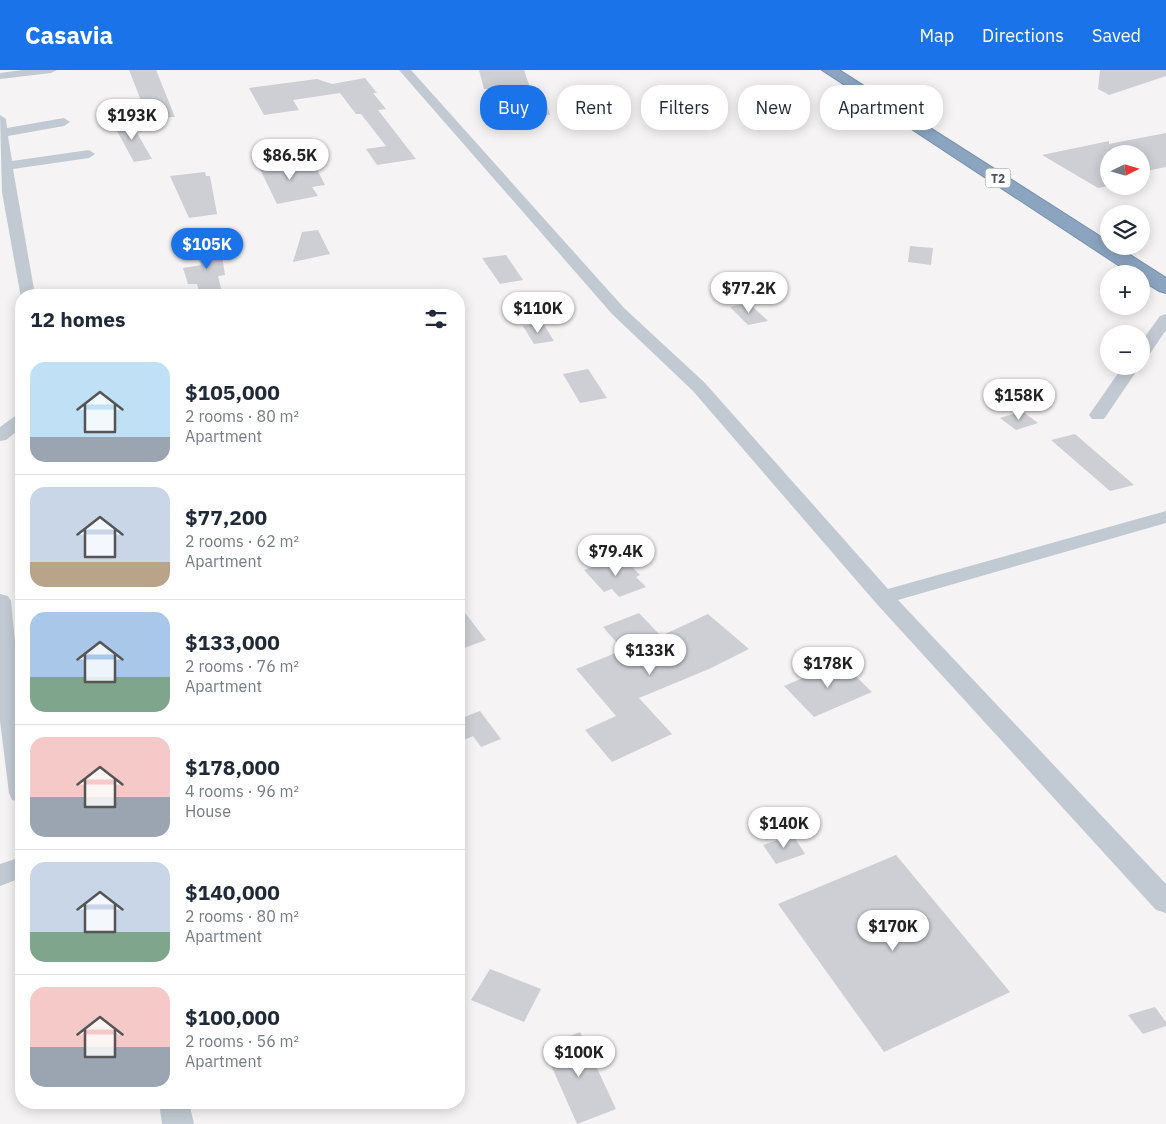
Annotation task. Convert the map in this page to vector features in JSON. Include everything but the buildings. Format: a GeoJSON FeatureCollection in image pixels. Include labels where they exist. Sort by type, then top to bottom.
{"type":"FeatureCollection","features":[{"type":"Feature","properties":{"kind":"highway","name":"T2"},"geometry":{"type":"LineString","coordinates":[[828,70],[1166,287]]}},
{"type":"Feature","properties":{"kind":"street"},"geometry":{"type":"LineString","coordinates":[[0,76],[51,70]]}},
{"type":"Feature","properties":{"kind":"street"},"geometry":{"type":"LineString","coordinates":[[405,70],[456,124],[618,311],[699,387],[883,597],[1166,902]]}},
{"type":"Feature","properties":{"kind":"street"},"geometry":{"type":"LineString","coordinates":[[26,289],[1,137],[64,122]]}},
{"type":"Feature","properties":{"kind":"street"},"geometry":{"type":"LineString","coordinates":[[6,166],[89,154]]}},
{"type":"Feature","properties":{"kind":"street"},"geometry":{"type":"LineString","coordinates":[[1150,341],[1166,319]]}},
{"type":"Feature","properties":{"kind":"street"},"geometry":{"type":"LineString","coordinates":[[1098,415],[1126,375]]}},
{"type":"Feature","properties":{"kind":"street"},"geometry":{"type":"LineString","coordinates":[[0,436],[15,425]]}},
{"type":"Feature","properties":{"kind":"street"},"geometry":{"type":"LineString","coordinates":[[883,597],[1166,517]]}},
{"type":"Feature","properties":{"kind":"street"},"geometry":{"type":"LineString","coordinates":[[0,601],[5,704],[15,760]]}},
{"type":"Feature","properties":{"kind":"street"},"geometry":{"type":"LineString","coordinates":[[0,875],[15,869]]}},
{"type":"Feature","properties":{"kind":"street"},"geometry":{"type":"LineString","coordinates":[[175,1109],[178,1124]]}}]}
